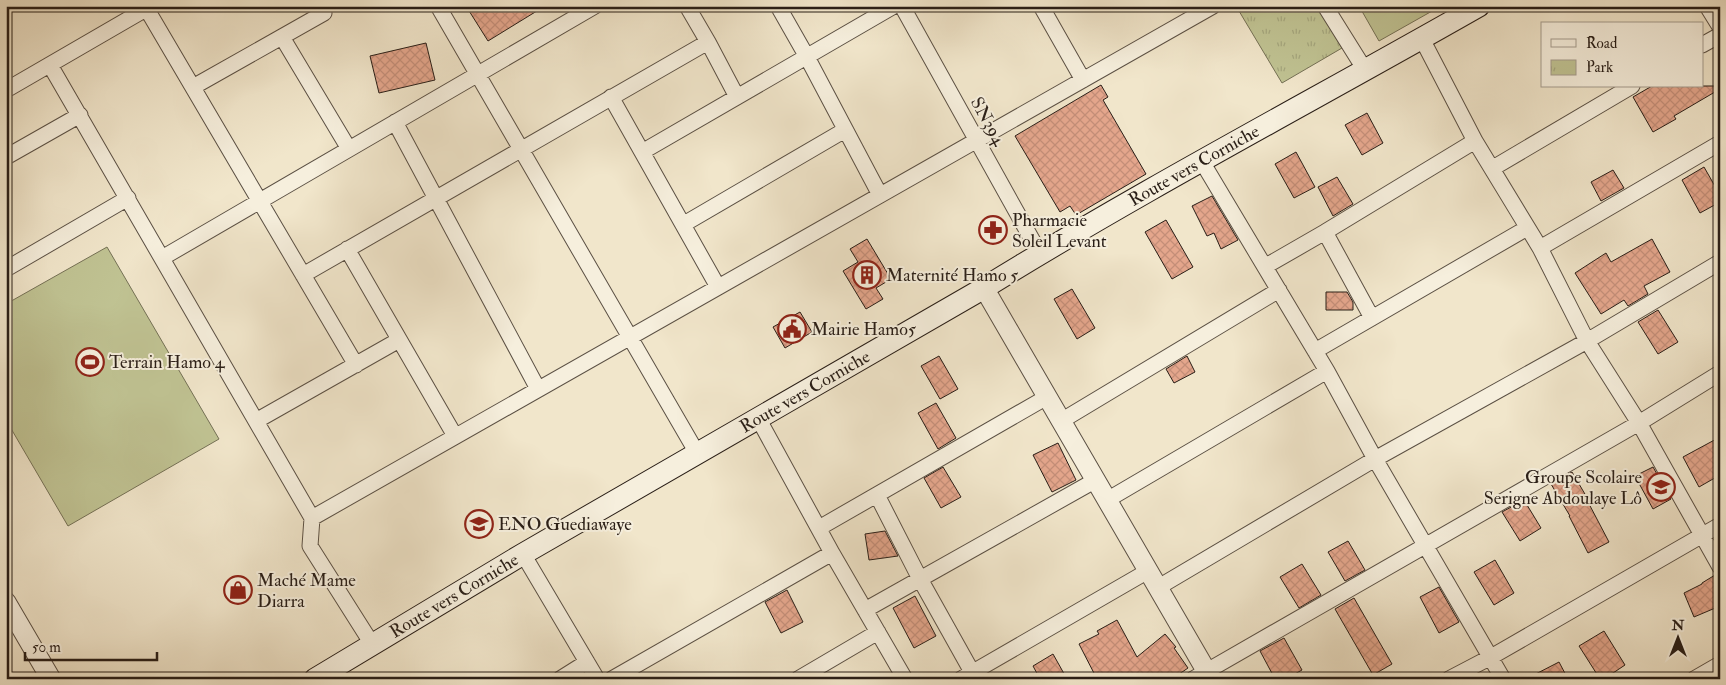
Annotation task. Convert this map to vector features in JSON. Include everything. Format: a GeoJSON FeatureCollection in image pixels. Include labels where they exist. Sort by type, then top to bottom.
{"type":"FeatureCollection","features":[{"type":"Feature","properties":{"kind":"main road","name":"Route vers Corniche"},"geometry":{"type":"LineString","coordinates":[[315,679],[523,554],[984,288],[1201,160],[1479,6]]}},
{"type":"Feature","properties":{"kind":"street"},"geometry":{"type":"LineString","coordinates":[[193,88],[324,13],[321,6]]}},
{"type":"Feature","properties":{"kind":"street"},"geometry":{"type":"LineString","coordinates":[[438,6],[697,453]]}},
{"type":"Feature","properties":{"kind":"street"},"geometry":{"type":"LineString","coordinates":[[162,258],[595,6]]}},
{"type":"Feature","properties":{"kind":"street"},"geometry":{"type":"LineString","coordinates":[[687,6],[737,97]]}},
{"type":"Feature","properties":{"kind":"street"},"geometry":{"type":"LineString","coordinates":[[778,6],[880,195]]}},
{"type":"Feature","properties":{"kind":"street"},"geometry":{"type":"LineString","coordinates":[[642,152],[894,6]]}},
{"type":"Feature","properties":{"kind":"street","name":"SN394"},"geometry":{"type":"LineString","coordinates":[[902,6],[1040,254]]}},
{"type":"Feature","properties":{"kind":"street"},"geometry":{"type":"LineString","coordinates":[[1041,6],[1083,80]]}},
{"type":"Feature","properties":{"kind":"street"},"geometry":{"type":"LineString","coordinates":[[1325,6],[1365,70]]}},
{"type":"Feature","properties":{"kind":"street"},"geometry":{"type":"LineString","coordinates":[[6,90],[148,7],[193,88],[356,365]]}},
{"type":"Feature","properties":{"kind":"street"},"geometry":{"type":"LineString","coordinates":[[312,518],[1212,7]]}},
{"type":"Feature","properties":{"kind":"street"},"geometry":{"type":"LineString","coordinates":[[1713,9],[1720,28]]}},
{"type":"Feature","properties":{"kind":"street"},"geometry":{"type":"LineString","coordinates":[[1704,44],[1720,35]]}},
{"type":"Feature","properties":{"kind":"street"},"geometry":{"type":"LineString","coordinates":[[282,37],[349,149]]}},
{"type":"Feature","properties":{"kind":"street"},"geometry":{"type":"LineString","coordinates":[[1422,39],[1475,141],[1540,248],[1587,341],[1639,423],[1720,567]]}},
{"type":"Feature","properties":{"kind":"street"},"geometry":{"type":"LineString","coordinates":[[303,275],[708,42]]}},
{"type":"Feature","properties":{"kind":"street"},"geometry":{"type":"LineString","coordinates":[[50,64],[312,518],[310,546],[372,644]]}},
{"type":"Feature","properties":{"kind":"street"},"geometry":{"type":"LineString","coordinates":[[1493,168],[1629,88]]}},
{"type":"Feature","properties":{"kind":"street"},"geometry":{"type":"LineString","coordinates":[[612,97],[718,287]]}},
{"type":"Feature","properties":{"kind":"street"},"geometry":{"type":"LineString","coordinates":[[6,157],[80,115]]}},
{"type":"Feature","properties":{"kind":"street"},"geometry":{"type":"LineString","coordinates":[[395,122],[538,389]]}},
{"type":"Feature","properties":{"kind":"street"},"geometry":{"type":"LineString","coordinates":[[684,224],[845,130]]}},
{"type":"Feature","properties":{"kind":"street"},"geometry":{"type":"LineString","coordinates":[[1266,266],[1475,141]]}},
{"type":"Feature","properties":{"kind":"street"},"geometry":{"type":"LineString","coordinates":[[1540,248],[1720,143]]}},
{"type":"Feature","properties":{"kind":"street"},"geometry":{"type":"LineString","coordinates":[[1201,160],[1266,266],[1375,459],[1503,679]]}},
{"type":"Feature","properties":{"kind":"street"},"geometry":{"type":"LineString","coordinates":[[6,269],[128,198]]}},
{"type":"Feature","properties":{"kind":"street"},"geometry":{"type":"LineString","coordinates":[[1315,351],[1527,228]]}},
{"type":"Feature","properties":{"kind":"street"},"geometry":{"type":"LineString","coordinates":[[1325,232],[1372,318]]}},
{"type":"Feature","properties":{"kind":"street"},"geometry":{"type":"LineString","coordinates":[[347,250],[455,436]]}},
{"type":"Feature","properties":{"kind":"street"},"geometry":{"type":"LineString","coordinates":[[1157,588],[1375,459],[1587,341],[1720,262]]}},
{"type":"Feature","properties":{"kind":"street"},"geometry":{"type":"LineString","coordinates":[[984,288],[1148,572],[1203,676],[1639,423],[1720,373]]}},
{"type":"Feature","properties":{"kind":"street"},"geometry":{"type":"LineString","coordinates":[[1061,421],[1279,290]]}},
{"type":"Feature","properties":{"kind":"street"},"geometry":{"type":"LineString","coordinates":[[256,421],[400,340]]}},
{"type":"Feature","properties":{"kind":"street"},"geometry":{"type":"LineString","coordinates":[[1107,500],[1327,371]]}},
{"type":"Feature","properties":{"kind":"street"},"geometry":{"type":"LineString","coordinates":[[819,528],[1048,397]]}},
{"type":"Feature","properties":{"kind":"street"},"geometry":{"type":"LineString","coordinates":[[758,418],[832,553],[905,679]]}},
{"type":"Feature","properties":{"kind":"street"},"geometry":{"type":"LineString","coordinates":[[865,610],[1096,480]]}},
{"type":"Feature","properties":{"kind":"street"},"geometry":{"type":"LineString","coordinates":[[877,495],[920,578],[966,675],[1148,572]]}},
{"type":"Feature","properties":{"kind":"street"},"geometry":{"type":"LineString","coordinates":[[1449,679],[1491,657],[1720,525]]}},
{"type":"Feature","properties":{"kind":"street"},"geometry":{"type":"LineString","coordinates":[[612,679],[832,553]]}},
{"type":"Feature","properties":{"kind":"street"},"geometry":{"type":"LineString","coordinates":[[523,554],[597,679]]}},
{"type":"Feature","properties":{"kind":"street"},"geometry":{"type":"LineString","coordinates":[[6,602],[51,679]]}},
{"type":"Feature","properties":{"kind":"street"},"geometry":{"type":"LineString","coordinates":[[798,679],[878,632]]}},
{"type":"Feature","properties":{"kind":"street"},"geometry":{"type":"LineString","coordinates":[[560,679],[587,662]]}},
{"type":"Feature","properties":{"kind":"street"},"geometry":{"type":"LineString","coordinates":[[1694,679],[1720,664]]}},
{"type":"Feature","properties":{"kind":"green space"},"geometry":{"type":"Polygon","coordinates":[[[1247,6],[1317,6],[1342,48],[1282,83],[1239,11],[1247,6]]]}},
{"type":"Feature","properties":{"kind":"green space"},"geometry":{"type":"Polygon","coordinates":[[[1359,6],[1441,6],[1379,41],[1359,6]]]}},
{"type":"Feature","properties":{"kind":"green space","name":"Terrain Hamo 4"},"geometry":{"type":"Polygon","coordinates":[[[107,247],[219,439],[68,526],[6,420],[6,304],[107,247]]]}},
{"type":"Feature","properties":{"kind":"building"},"geometry":{"type":"Polygon","coordinates":[[[466,6],[545,6],[488,41],[466,6]]]}},
{"type":"Feature","properties":{"kind":"building"},"geometry":{"type":"Polygon","coordinates":[[[426,43],[435,80],[379,93],[370,56],[426,43]]]}},
{"type":"Feature","properties":{"kind":"building"},"geometry":{"type":"Polygon","coordinates":[[[1101,85],[1108,97],[1103,100],[1146,174],[1076,215],[1070,206],[1060,212],[1015,136],[1101,85]]]}},
{"type":"Feature","properties":{"kind":"building"},"geometry":{"type":"Polygon","coordinates":[[[1704,86],[1720,86],[1720,89],[1674,116],[1676,119],[1653,132],[1633,97],[1649,88],[1704,88],[1704,86]]]}},
{"type":"Feature","properties":{"kind":"building"},"geometry":{"type":"Polygon","coordinates":[[[1367,113],[1383,143],[1362,155],[1345,125],[1367,113]]]}},
{"type":"Feature","properties":{"kind":"building"},"geometry":{"type":"Polygon","coordinates":[[[1296,152],[1315,187],[1294,198],[1275,164],[1296,152]]]}},
{"type":"Feature","properties":{"kind":"building"},"geometry":{"type":"Polygon","coordinates":[[[1704,167],[1720,195],[1720,202],[1700,213],[1682,180],[1704,167]]]}},
{"type":"Feature","properties":{"kind":"building"},"geometry":{"type":"Polygon","coordinates":[[[1613,170],[1624,188],[1601,201],[1591,182],[1613,170]]]}},
{"type":"Feature","properties":{"kind":"building"},"geometry":{"type":"Polygon","coordinates":[[[1337,177],[1353,204],[1333,216],[1318,187],[1337,177]]]}},
{"type":"Feature","properties":{"kind":"building"},"geometry":{"type":"Polygon","coordinates":[[[1212,196],[1238,240],[1221,249],[1214,233],[1207,236],[1192,206],[1212,196]]]}},
{"type":"Feature","properties":{"kind":"building"},"geometry":{"type":"Polygon","coordinates":[[[1166,220],[1193,267],[1172,279],[1145,232],[1166,220]]]}},
{"type":"Feature","properties":{"kind":"building","name":"Maternité Hamo 5"},"geometry":{"type":"Polygon","coordinates":[[[867,239],[891,279],[876,288],[883,299],[866,309],[843,271],[858,262],[850,249],[867,239]]]}},
{"type":"Feature","properties":{"kind":"building"},"geometry":{"type":"Polygon","coordinates":[[[1652,239],[1670,272],[1644,286],[1648,294],[1628,306],[1624,300],[1601,314],[1575,273],[1606,253],[1611,262],[1652,239]]]}},
{"type":"Feature","properties":{"kind":"building"},"geometry":{"type":"Polygon","coordinates":[[[1072,289],[1095,328],[1077,339],[1054,299],[1072,289]]]}},
{"type":"Feature","properties":{"kind":"building"},"geometry":{"type":"Polygon","coordinates":[[[1326,292],[1347,292],[1353,302],[1353,310],[1326,310],[1326,292]]]}},
{"type":"Feature","properties":{"kind":"building"},"geometry":{"type":"Polygon","coordinates":[[[1658,310],[1678,342],[1658,354],[1638,322],[1658,310]]]}},
{"type":"Feature","properties":{"kind":"building","name":"Mairie Hamo5"},"geometry":{"type":"Polygon","coordinates":[[[800,312],[812,332],[785,348],[773,327],[800,312]]]}},
{"type":"Feature","properties":{"kind":"building"},"geometry":{"type":"Polygon","coordinates":[[[939,356],[958,389],[940,399],[921,366],[939,356]]]}},
{"type":"Feature","properties":{"kind":"building"},"geometry":{"type":"Polygon","coordinates":[[[1187,356],[1195,372],[1174,383],[1166,369],[1187,356]]]}},
{"type":"Feature","properties":{"kind":"building"},"geometry":{"type":"Polygon","coordinates":[[[936,403],[956,438],[938,449],[918,413],[936,403]]]}},
{"type":"Feature","properties":{"kind":"building"},"geometry":{"type":"Polygon","coordinates":[[[1720,437],[1720,475],[1699,487],[1683,457],[1720,437]]]}},
{"type":"Feature","properties":{"kind":"building"},"geometry":{"type":"Polygon","coordinates":[[[1058,443],[1076,480],[1052,492],[1033,455],[1058,443]]]}},
{"type":"Feature","properties":{"kind":"building"},"geometry":{"type":"Polygon","coordinates":[[[943,467],[961,497],[941,508],[924,478],[943,467]]]}},
{"type":"Feature","properties":{"kind":"building"},"geometry":{"type":"Polygon","coordinates":[[[1653,467],[1671,499],[1653,509],[1635,476],[1653,467]]]}},
{"type":"Feature","properties":{"kind":"building"},"geometry":{"type":"Polygon","coordinates":[[[1572,472],[1609,542],[1588,553],[1570,516],[1551,484],[1572,472]]]}},
{"type":"Feature","properties":{"kind":"building"},"geometry":{"type":"Polygon","coordinates":[[[1524,500],[1541,528],[1520,541],[1502,512],[1524,500]]]}},
{"type":"Feature","properties":{"kind":"building"},"geometry":{"type":"Polygon","coordinates":[[[885,531],[898,556],[869,560],[865,534],[885,531]]]}},
{"type":"Feature","properties":{"kind":"building"},"geometry":{"type":"Polygon","coordinates":[[[1348,541],[1365,570],[1345,581],[1328,552],[1348,541]]]}},
{"type":"Feature","properties":{"kind":"building"},"geometry":{"type":"Polygon","coordinates":[[[1495,560],[1514,593],[1494,605],[1474,572],[1495,560]]]}},
{"type":"Feature","properties":{"kind":"building"},"geometry":{"type":"Polygon","coordinates":[[[1302,564],[1321,595],[1299,608],[1280,577],[1302,564]]]}},
{"type":"Feature","properties":{"kind":"building"},"geometry":{"type":"Polygon","coordinates":[[[1715,575],[1720,576],[1720,606],[1694,617],[1684,593],[1715,575]]]}},
{"type":"Feature","properties":{"kind":"building"},"geometry":{"type":"Polygon","coordinates":[[[1439,587],[1459,622],[1439,633],[1420,597],[1439,587]]]}},
{"type":"Feature","properties":{"kind":"building"},"geometry":{"type":"Polygon","coordinates":[[[787,590],[803,622],[781,633],[765,602],[787,590]]]}},
{"type":"Feature","properties":{"kind":"building"},"geometry":{"type":"Polygon","coordinates":[[[915,596],[936,636],[914,648],[893,608],[915,596]]]}},
{"type":"Feature","properties":{"kind":"building"},"geometry":{"type":"Polygon","coordinates":[[[1354,598],[1392,664],[1373,675],[1335,609],[1354,598]]]}},
{"type":"Feature","properties":{"kind":"building"},"geometry":{"type":"Polygon","coordinates":[[[1117,620],[1137,657],[1165,634],[1176,647],[1174,648],[1188,668],[1172,679],[1097,679],[1079,644],[1099,634],[1097,631],[1117,620]]]}},
{"type":"Feature","properties":{"kind":"building"},"geometry":{"type":"Polygon","coordinates":[[[1604,631],[1625,665],[1604,679],[1600,679],[1579,646],[1604,631]]]}},
{"type":"Feature","properties":{"kind":"building"},"geometry":{"type":"Polygon","coordinates":[[[1284,638],[1302,670],[1286,679],[1275,679],[1260,651],[1284,638]]]}},
{"type":"Feature","properties":{"kind":"building"},"geometry":{"type":"Polygon","coordinates":[[[1053,654],[1067,679],[1040,679],[1033,666],[1053,654]]]}},
{"type":"Feature","properties":{"kind":"building"},"geometry":{"type":"Polygon","coordinates":[[[1559,662],[1568,679],[1526,679],[1559,662]]]}},
{"type":"Feature","properties":{"kind":"place","name":"Pharmacie Soleil Levant"},"geometry":{"type":"Point","coordinates":[993,230]}},
{"type":"Feature","properties":{"kind":"place","name":"Maternité Hamo 5"},"geometry":{"type":"Point","coordinates":[867,275]}},
{"type":"Feature","properties":{"kind":"place","name":"Mairie Hamo5"},"geometry":{"type":"Point","coordinates":[792,329]}},
{"type":"Feature","properties":{"kind":"place","name":"Terrain Hamo 4"},"geometry":{"type":"Point","coordinates":[90,362]}},
{"type":"Feature","properties":{"kind":"place","name":"Groupe Scolaire Serigne Abdoulaye Lô"},"geometry":{"type":"Point","coordinates":[1661,487]}},
{"type":"Feature","properties":{"kind":"place","name":"ENO Guediawaye"},"geometry":{"type":"Point","coordinates":[479,524]}},
{"type":"Feature","properties":{"kind":"place","name":"Maché Mame Diarra"},"geometry":{"type":"Point","coordinates":[238,590]}}]}
